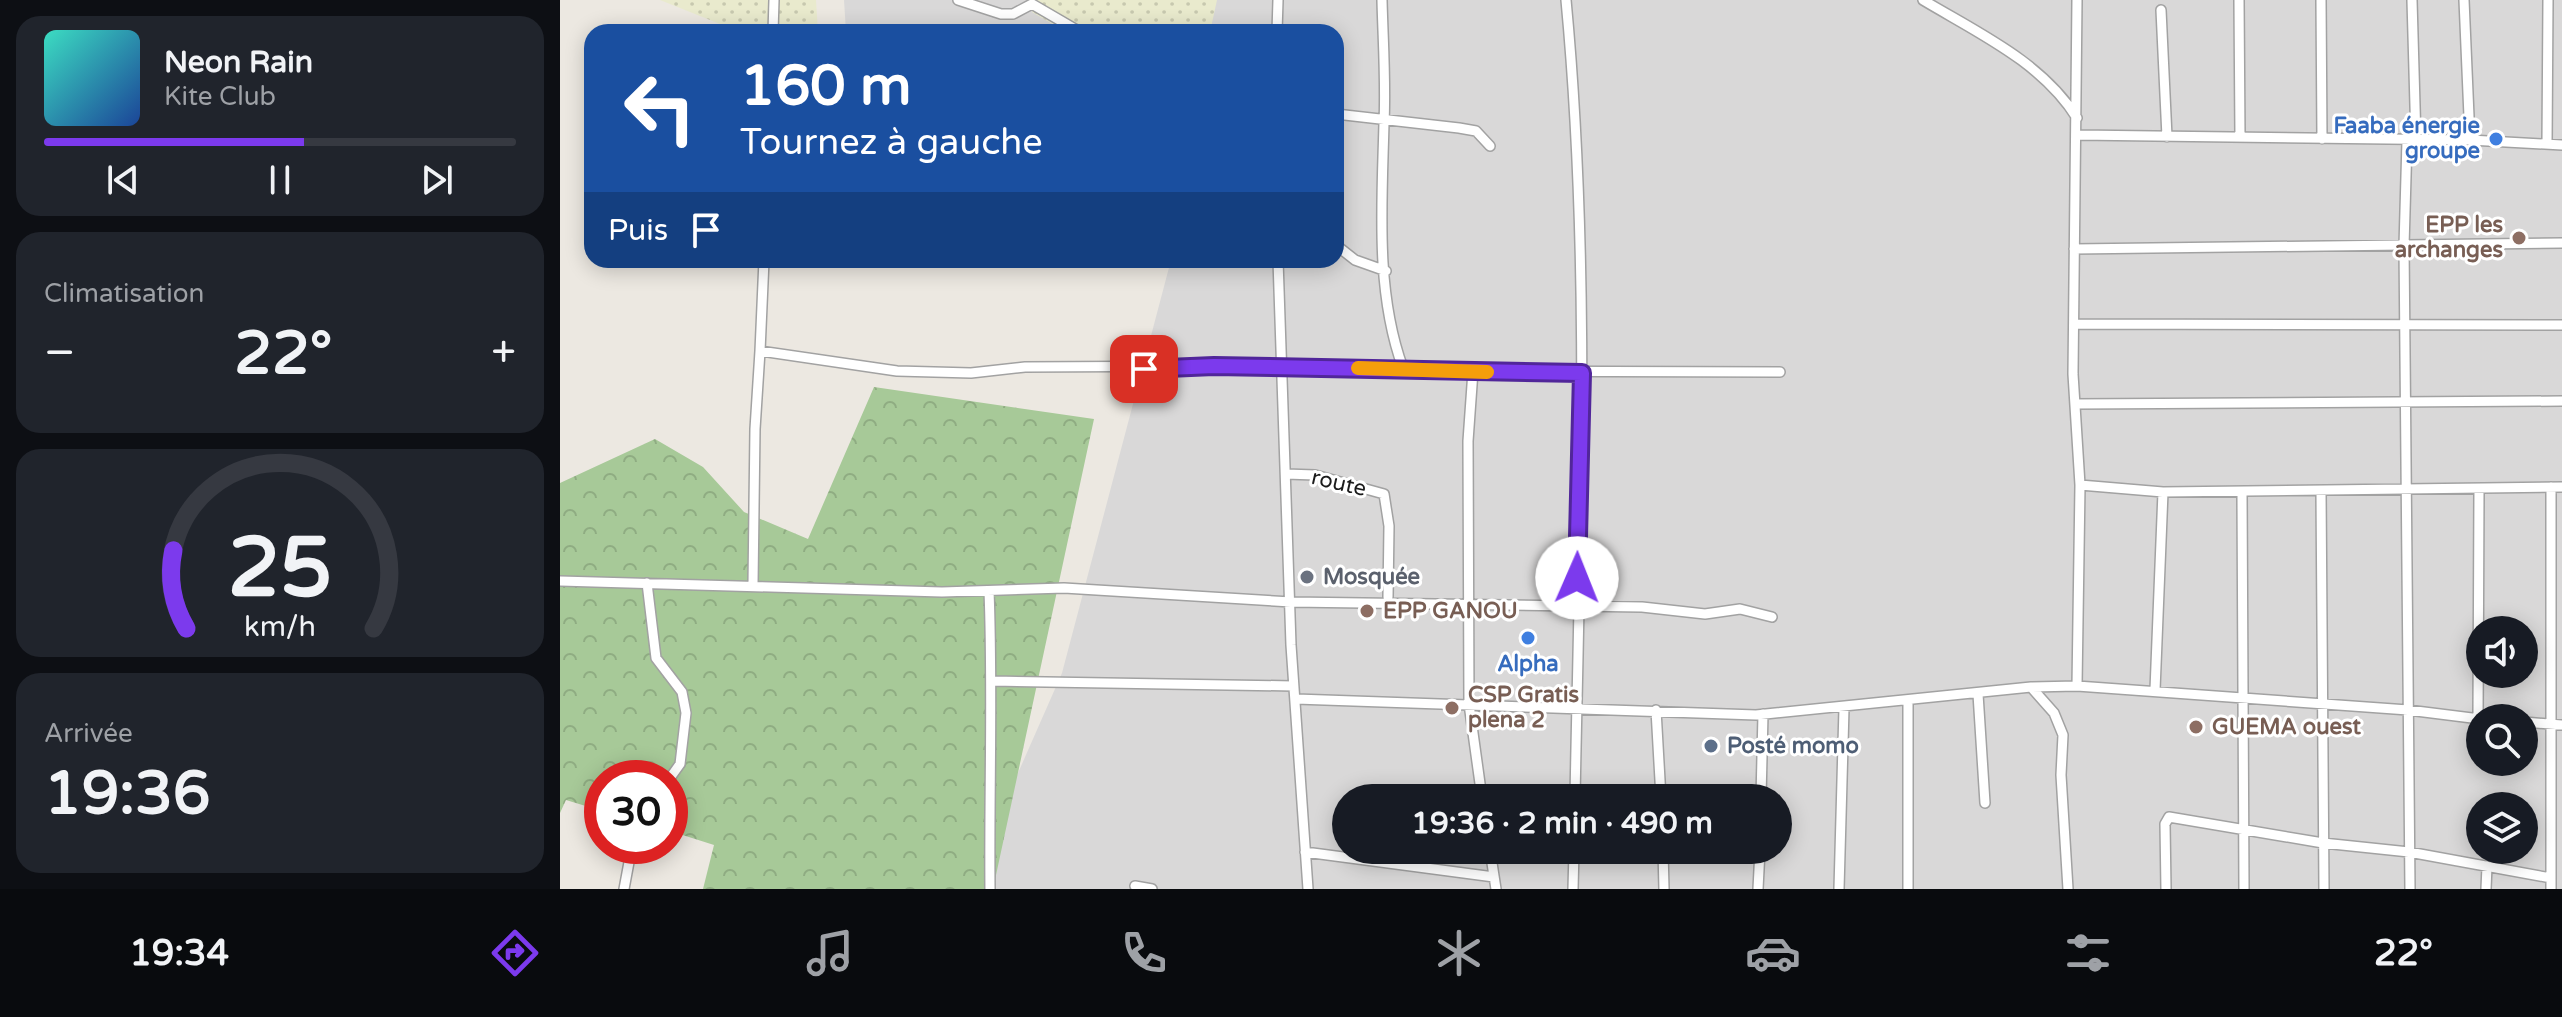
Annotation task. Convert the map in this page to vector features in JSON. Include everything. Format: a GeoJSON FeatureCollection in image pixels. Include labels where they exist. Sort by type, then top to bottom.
{"type":"FeatureCollection","features":[{"type":"Feature","properties":{"kind":"street"},"geometry":{"type":"LineString","coordinates":[[773,24],[774,0]]}},
{"type":"Feature","properties":{"kind":"street"},"geometry":{"type":"LineString","coordinates":[[958,0],[1001,14],[1013,14],[1032,4],[1066,24]]}},
{"type":"Feature","properties":{"kind":"street"},"geometry":{"type":"LineString","coordinates":[[1277,24],[1278,0]]}},
{"type":"Feature","properties":{"kind":"street"},"geometry":{"type":"LineString","coordinates":[[1382,0],[1385,121],[1382,172],[1386,271],[1391,330],[1403,368]]}},
{"type":"Feature","properties":{"kind":"street"},"geometry":{"type":"LineString","coordinates":[[1566,0],[1576,110],[1582,373],[1575,784]]}},
{"type":"Feature","properties":{"kind":"street"},"geometry":{"type":"LineString","coordinates":[[1923,0],[2035,68],[2062,95],[2078,121]]}},
{"type":"Feature","properties":{"kind":"street"},"geometry":{"type":"LineString","coordinates":[[2077,0],[2078,135],[2074,249],[2075,404],[2080,485],[2077,686]]}},
{"type":"Feature","properties":{"kind":"street"},"geometry":{"type":"LineString","coordinates":[[2239,0],[2240,137]]}},
{"type":"Feature","properties":{"kind":"street"},"geometry":{"type":"LineString","coordinates":[[2321,0],[2322,139]]}},
{"type":"Feature","properties":{"kind":"street"},"geometry":{"type":"LineString","coordinates":[[2410,889],[2404,246],[2411,141],[2412,0]]}},
{"type":"Feature","properties":{"kind":"street"},"geometry":{"type":"LineString","coordinates":[[2464,0],[2470,140]]}},
{"type":"Feature","properties":{"kind":"street"},"geometry":{"type":"LineString","coordinates":[[2547,144],[2548,0]]}},
{"type":"Feature","properties":{"kind":"street"},"geometry":{"type":"LineString","coordinates":[[2161,10],[2167,137]]}},
{"type":"Feature","properties":{"kind":"street"},"geometry":{"type":"LineString","coordinates":[[1344,115],[1476,131],[1490,146]]}},
{"type":"Feature","properties":{"kind":"street"},"geometry":{"type":"LineString","coordinates":[[2078,135],[2470,140],[2562,145]]}},
{"type":"Feature","properties":{"kind":"street"},"geometry":{"type":"LineString","coordinates":[[2074,249],[2562,243]]}},
{"type":"Feature","properties":{"kind":"street"},"geometry":{"type":"LineString","coordinates":[[1344,251],[1355,260],[1386,271]]}},
{"type":"Feature","properties":{"kind":"street"},"geometry":{"type":"LineString","coordinates":[[753,585],[755,429],[764,268]]}},
{"type":"Feature","properties":{"kind":"street"},"geometry":{"type":"LineString","coordinates":[[1278,268],[1293,686],[1308,889]]}},
{"type":"Feature","properties":{"kind":"street"},"geometry":{"type":"LineString","coordinates":[[2075,324],[2562,325]]}},
{"type":"Feature","properties":{"kind":"street"},"geometry":{"type":"LineString","coordinates":[[760,351],[874,368],[941,373],[1025,367],[1780,372]]}},
{"type":"Feature","properties":{"kind":"street"},"geometry":{"type":"LineString","coordinates":[[1473,371],[1468,441],[1467,602],[1469,704],[1480,784]]}},
{"type":"Feature","properties":{"kind":"street"},"geometry":{"type":"LineString","coordinates":[[2075,404],[2562,401]]}},
{"type":"Feature","properties":{"kind":"street","name":"route"},"geometry":{"type":"LineString","coordinates":[[1286,474],[1315,475],[1384,494],[1389,526],[1388,597]]}},
{"type":"Feature","properties":{"kind":"street"},"geometry":{"type":"LineString","coordinates":[[2080,485],[2163,492],[2556,487],[2550,723],[2551,884],[2487,866],[2409,852],[2323,843],[2169,817],[2165,824],[2166,889]]}},
{"type":"Feature","properties":{"kind":"street"},"geometry":{"type":"LineString","coordinates":[[2479,489],[2479,704]]}},
{"type":"Feature","properties":{"kind":"street"},"geometry":{"type":"LineString","coordinates":[[2321,491],[2324,889]]}},
{"type":"Feature","properties":{"kind":"street"},"geometry":{"type":"LineString","coordinates":[[2155,690],[2163,492]]}},
{"type":"Feature","properties":{"kind":"street"},"geometry":{"type":"LineString","coordinates":[[2242,492],[2244,889]]}},
{"type":"Feature","properties":{"kind":"street"},"geometry":{"type":"LineString","coordinates":[[560,581],[989,591],[1064,588],[1291,602],[1467,602],[1642,607],[1705,614],[1740,609],[1772,617]]}},
{"type":"Feature","properties":{"kind":"street"},"geometry":{"type":"LineString","coordinates":[[647,583],[656,658],[682,692],[686,713],[680,760]]}},
{"type":"Feature","properties":{"kind":"street"},"geometry":{"type":"LineString","coordinates":[[989,591],[993,681],[988,791],[990,889]]}},
{"type":"Feature","properties":{"kind":"street"},"geometry":{"type":"LineString","coordinates":[[993,681],[1293,686]]}},
{"type":"Feature","properties":{"kind":"street"},"geometry":{"type":"LineString","coordinates":[[1296,699],[1763,714],[2031,687],[2077,686],[2408,710],[2466,717]]}},
{"type":"Feature","properties":{"kind":"street"},"geometry":{"type":"LineString","coordinates":[[2031,687],[2054,713],[2063,735],[2061,775],[2068,889]]}},
{"type":"Feature","properties":{"kind":"street"},"geometry":{"type":"LineString","coordinates":[[1978,694],[1985,803]]}},
{"type":"Feature","properties":{"kind":"street"},"geometry":{"type":"LineString","coordinates":[[1908,701],[1908,889]]}},
{"type":"Feature","properties":{"kind":"street"},"geometry":{"type":"LineString","coordinates":[[1839,889],[1844,708]]}},
{"type":"Feature","properties":{"kind":"street"},"geometry":{"type":"LineString","coordinates":[[1656,710],[1660,784]]}},
{"type":"Feature","properties":{"kind":"street"},"geometry":{"type":"LineString","coordinates":[[1761,784],[1763,714]]}},
{"type":"Feature","properties":{"kind":"street"},"geometry":{"type":"LineString","coordinates":[[2538,723],[2562,725]]}},
{"type":"Feature","properties":{"kind":"street"},"geometry":{"type":"LineString","coordinates":[[1305,852],[1494,877]]}},
{"type":"Feature","properties":{"kind":"street"},"geometry":{"type":"LineString","coordinates":[[624,889],[629,864]]}},
{"type":"Feature","properties":{"kind":"street"},"geometry":{"type":"LineString","coordinates":[[1492,864],[1496,889]]}},
{"type":"Feature","properties":{"kind":"street"},"geometry":{"type":"LineString","coordinates":[[1573,889],[1574,864]]}},
{"type":"Feature","properties":{"kind":"street"},"geometry":{"type":"LineString","coordinates":[[1663,864],[1664,889]]}},
{"type":"Feature","properties":{"kind":"street"},"geometry":{"type":"LineString","coordinates":[[1758,889],[1759,864]]}},
{"type":"Feature","properties":{"kind":"street"},"geometry":{"type":"LineString","coordinates":[[2486,889],[2487,866]]}},
{"type":"Feature","properties":{"kind":"street"},"geometry":{"type":"LineString","coordinates":[[1135,886],[1152,889]]}},
{"type":"Feature","properties":{"kind":"shaded area"},"geometry":{"type":"Polygon","coordinates":[[[844,0],[2562,0],[2562,889],[967,889],[1062,673],[1169,268],[1344,268],[1344,24],[846,24],[844,0]]]}},
{"type":"Feature","properties":{"kind":"green space"},"geometry":{"type":"Polygon","coordinates":[[[660,0],[816,0],[818,24],[720,24],[660,0]]]}},
{"type":"Feature","properties":{"kind":"green space"},"geometry":{"type":"Polygon","coordinates":[[[1037,0],[1217,0],[1212,24],[1052,24],[1032,12],[1037,0]]]}},
{"type":"Feature","properties":{"kind":"green space"},"geometry":{"type":"Polygon","coordinates":[[[874,387],[1094,419],[993,889],[703,889],[714,845],[688,837],[688,760],[584,760],[584,806],[566,800],[560,813],[560,483],[655,439],[703,467],[744,512],[808,539],[874,387]]]}},
{"type":"Feature","properties":{"kind":"slow traffic"},"geometry":{"type":"LineString","coordinates":[[1358,368],[1487,372]]}},
{"type":"Feature","properties":{"kind":"place","name":"Faaba énergie groupe"},"geometry":{"type":"Point","coordinates":[2496,139]}},
{"type":"Feature","properties":{"kind":"place","name":"EPP les archanges"},"geometry":{"type":"Point","coordinates":[2519,238]}},
{"type":"Feature","properties":{"kind":"place","name":"Mosquée"},"geometry":{"type":"Point","coordinates":[1307,577]}},
{"type":"Feature","properties":{"kind":"place","name":"EPP GANOU"},"geometry":{"type":"Point","coordinates":[1367,611]}},
{"type":"Feature","properties":{"kind":"place","name":"Alpha"},"geometry":{"type":"Point","coordinates":[1528,638]}},
{"type":"Feature","properties":{"kind":"place","name":"CSP Gratis plena 2"},"geometry":{"type":"Point","coordinates":[1452,708]}},
{"type":"Feature","properties":{"kind":"place","name":"GUEMA ouest"},"geometry":{"type":"Point","coordinates":[2196,727]}},
{"type":"Feature","properties":{"kind":"place","name":"Posté momo"},"geometry":{"type":"Point","coordinates":[1711,746]}},
{"type":"Feature","properties":{"kind":"route"},"geometry":{"type":"LineString","coordinates":[[1144,369],[1214,366],[1582,373],[1577,578]]}}]}
